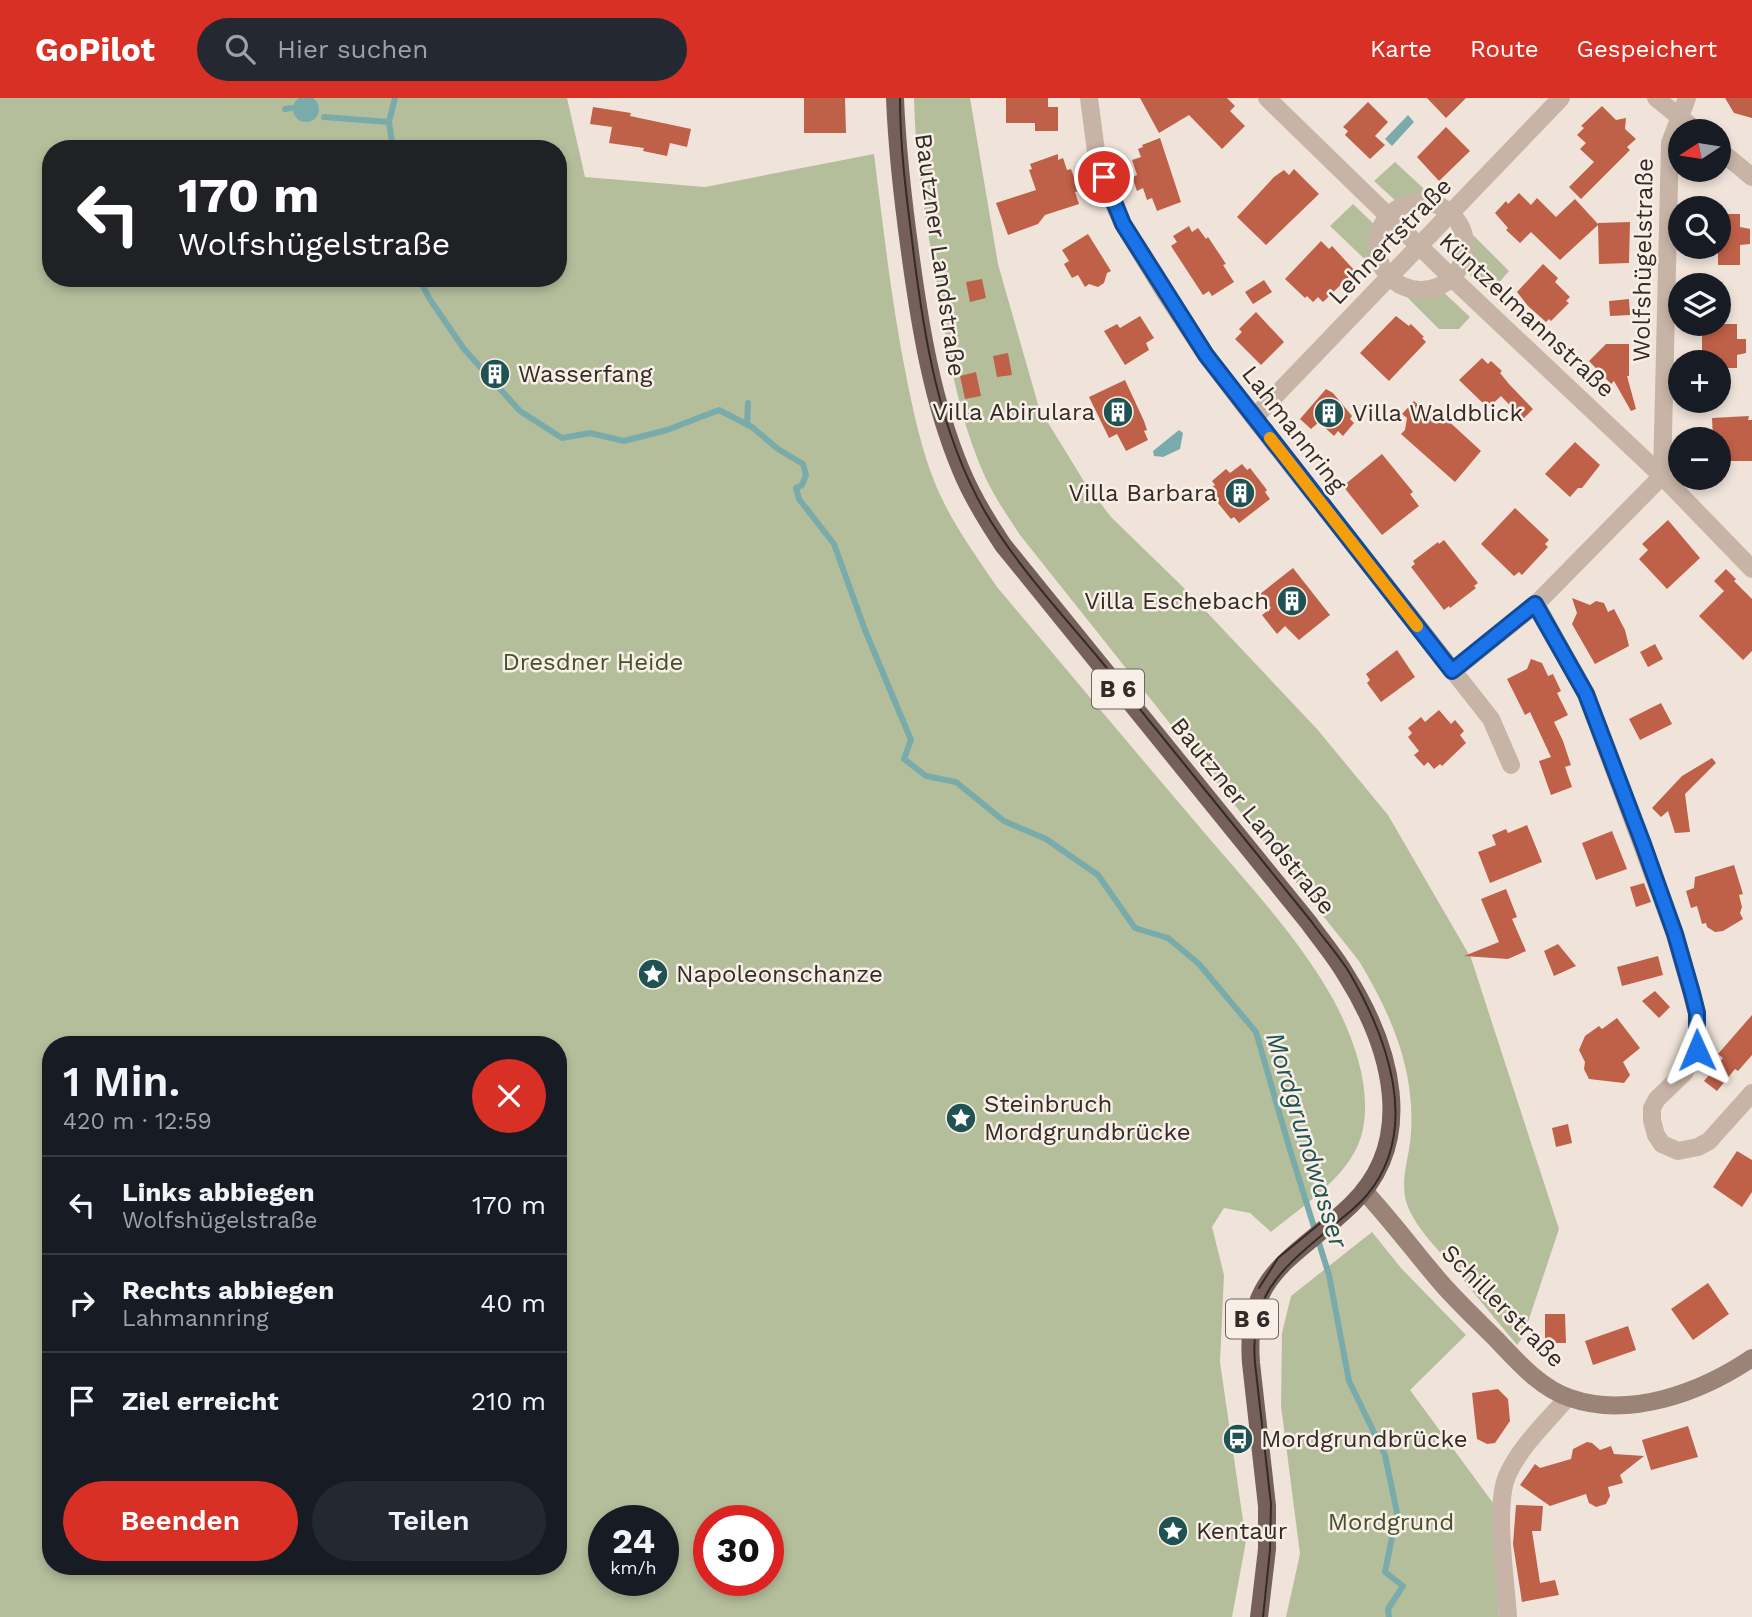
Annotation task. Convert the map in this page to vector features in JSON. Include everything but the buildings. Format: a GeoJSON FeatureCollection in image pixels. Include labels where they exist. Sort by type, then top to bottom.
{"type":"FeatureCollection","features":[{"type":"Feature","properties":{"kind":"main road","name":"Bautzner Landstraße"},"geometry":{"type":"LineString","coordinates":[[895,98],[902,190],[922,335],[938,405],[962,473],[981,511],[1003,545],[1308,923],[1345,973],[1363,1004],[1379,1042],[1392,1102],[1392,1127],[1385,1154],[1364,1191]]}},
{"type":"Feature","properties":{"kind":"main road","name":"B 6"},"geometry":{"type":"LineString","coordinates":[[1259,1617],[1265,1574],[1267,1506],[1250,1341],[1257,1303],[1265,1284],[1283,1262],[1364,1191]]}},
{"type":"Feature","properties":{"kind":"street","name":"Lahmannring"},"geometry":{"type":"LineString","coordinates":[[1089,98],[1097,159],[1123,224],[1206,355],[1491,719],[1511,765]]}},
{"type":"Feature","properties":{"kind":"street","name":"Küntzelmannstraße"},"geometry":{"type":"LineString","coordinates":[[1267,98],[1452,278],[1662,476],[1752,569]]}},
{"type":"Feature","properties":{"kind":"street","name":"Lehnertstraße"},"geometry":{"type":"LineString","coordinates":[[1254,418],[1561,98]]}},
{"type":"Feature","properties":{"kind":"street"},"geometry":{"type":"LineString","coordinates":[[1656,98],[1683,119]]}},
{"type":"Feature","properties":{"kind":"street","name":"Wolfshügelstraße"},"geometry":{"type":"LineString","coordinates":[[1662,476],[1670,143],[1687,98]]}},
{"type":"Feature","properties":{"kind":"street"},"geometry":{"type":"LineString","coordinates":[[1731,160],[1752,177]]}},
{"type":"Feature","properties":{"kind":"street"},"geometry":{"type":"LineString","coordinates":[[1420,202],[1436,204],[1450,213],[1459,224],[1465,252],[1452,278],[1428,289],[1415,289],[1402,285],[1383,269],[1377,247],[1379,235],[1390,215],[1403,206],[1420,202]]}},
{"type":"Feature","properties":{"kind":"street"},"geometry":{"type":"LineString","coordinates":[[1452,671],[1535,604],[1662,476]]}},
{"type":"Feature","properties":{"kind":"street"},"geometry":{"type":"LineString","coordinates":[[1535,604],[1586,694],[1675,934],[1697,1013],[1697,1050],[1684,1073],[1657,1099],[1652,1108],[1656,1135],[1662,1144],[1678,1151],[1698,1147],[1709,1141],[1752,1093]]}},
{"type":"Feature","properties":{"kind":"street","name":"Schillerstraße"},"geometry":{"type":"LineString","coordinates":[[1364,1191],[1446,1287],[1525,1369],[1543,1384],[1567,1398],[1606,1405],[1649,1402],[1673,1396],[1750,1365]]}},
{"type":"Feature","properties":{"kind":"street"},"geometry":{"type":"LineString","coordinates":[[1508,1617],[1500,1500],[1512,1467],[1567,1398]]}},
{"type":"Feature","properties":{"kind":"green space","name":"Dresdner Heide"},"geometry":{"type":"Polygon","coordinates":[[[0,98],[567,98],[585,177],[705,187],[874,154],[891,289],[911,400],[926,459],[950,514],[997,587],[1255,891],[1305,954],[1333,999],[1360,1066],[1365,1102],[1361,1137],[1355,1152],[1335,1178],[1271,1232],[1250,1213],[1224,1208],[1212,1227],[1224,1275],[1220,1362],[1246,1541],[1232,1617],[0,1617],[0,98]]]}},
{"type":"Feature","properties":{"kind":"green space"},"geometry":{"type":"Polygon","coordinates":[[[914,98],[970,98],[998,264],[1039,408],[1085,483],[1111,517],[1184,588],[1317,729],[1388,815],[1471,958],[1559,1229],[1523,1337],[1517,1345],[1426,1235],[1409,1210],[1404,1183],[1411,1109],[1405,1064],[1391,1022],[1359,961],[1020,535],[987,480],[963,416],[948,348],[921,188],[914,98]]]}},
{"type":"Feature","properties":{"kind":"green space"},"geometry":{"type":"Polygon","coordinates":[[[1395,162],[1436,200],[1423,199],[1399,204],[1374,181],[1395,162]]]}},
{"type":"Feature","properties":{"kind":"green space"},"geometry":{"type":"Polygon","coordinates":[[[1353,204],[1377,227],[1374,248],[1377,264],[1374,268],[1330,226],[1353,204]]]}},
{"type":"Feature","properties":{"kind":"green space"},"geometry":{"type":"Polygon","coordinates":[[[1466,228],[1509,271],[1490,293],[1463,269],[1468,259],[1466,228]]]}},
{"type":"Feature","properties":{"kind":"green space"},"geometry":{"type":"Polygon","coordinates":[[[1439,288],[1470,317],[1459,329],[1439,329],[1401,291],[1428,292],[1439,288]]]}},
{"type":"Feature","properties":{"kind":"green space","name":"Mordgrund"},"geometry":{"type":"Polygon","coordinates":[[[1372,1232],[1401,1268],[1466,1335],[1410,1390],[1493,1503],[1499,1617],[1286,1617],[1300,1554],[1281,1406],[1282,1333],[1291,1296],[1372,1232]]]}},
{"type":"Feature","properties":{"kind":"water"},"geometry":{"type":"Polygon","coordinates":[[[306,96],[315,100],[319,109],[315,118],[306,122],[297,118],[293,109],[297,100],[306,96]]]}},
{"type":"Feature","properties":{"kind":"water"},"geometry":{"type":"Polygon","coordinates":[[[1408,115],[1414,122],[1392,146],[1385,139],[1408,115]]]}},
{"type":"Feature","properties":{"kind":"water"},"geometry":{"type":"Polygon","coordinates":[[[1179,430],[1183,433],[1180,449],[1163,457],[1154,456],[1153,451],[1179,430]]]}},
{"type":"Feature","properties":{"kind":"waterway","name":"Mordgrundwasser"},"geometry":{"type":"LineString","coordinates":[[392,140],[389,122],[395,98]]}},
{"type":"Feature","properties":{"kind":"waterway"},"geometry":{"type":"LineString","coordinates":[[285,109],[292,108]]}},
{"type":"Feature","properties":{"kind":"waterway"},"geometry":{"type":"LineString","coordinates":[[324,117],[389,122]]}},
{"type":"Feature","properties":{"kind":"waterway","name":"Mordgrundwasser"},"geometry":{"type":"LineString","coordinates":[[424,287],[464,349],[520,411],[562,438],[590,433],[624,441],[667,430],[719,410],[752,427],[778,449],[803,464],[806,475],[802,485],[796,488],[799,499],[834,544],[865,630],[911,740],[904,759],[926,776],[956,782],[1004,821],[1046,839],[1098,875],[1135,928],[1168,938],[1199,964],[1256,1032],[1329,1275],[1349,1381],[1385,1455],[1397,1513],[1385,1572],[1403,1586],[1388,1609],[1389,1617]]}},
{"type":"Feature","properties":{"kind":"waterway"},"geometry":{"type":"LineString","coordinates":[[747,425],[748,403]]}},
{"type":"Feature","properties":{"kind":"tram line"},"geometry":{"type":"LineString","coordinates":[[900,98],[906,187],[927,345],[944,413],[968,479],[984,510],[1025,569],[1340,959],[1376,1025],[1393,1083],[1393,1141],[1384,1169],[1360,1203],[1301,1254],[1274,1282],[1264,1298],[1258,1317],[1255,1363],[1271,1504],[1270,1550],[1263,1617]]}},
{"type":"Feature","properties":{"kind":"tram line"},"geometry":{"type":"LineString","coordinates":[[1259,1288],[1278,1258],[1329,1216]]}},
{"type":"Feature","properties":{"kind":"slow traffic"},"geometry":{"type":"LineString","coordinates":[[1270,438],[1417,626]]}},
{"type":"Feature","properties":{"kind":"place","name":"Wasserfang"},"geometry":{"type":"Point","coordinates":[495,374]}},
{"type":"Feature","properties":{"kind":"place","name":"Villa Abirulara"},"geometry":{"type":"Point","coordinates":[1118,412]}},
{"type":"Feature","properties":{"kind":"place","name":"Villa Waldblick"},"geometry":{"type":"Point","coordinates":[1329,413]}},
{"type":"Feature","properties":{"kind":"place","name":"Villa Barbara"},"geometry":{"type":"Point","coordinates":[1240,493]}},
{"type":"Feature","properties":{"kind":"place","name":"Villa Eschebach"},"geometry":{"type":"Point","coordinates":[1292,601]}},
{"type":"Feature","properties":{"kind":"place","name":"Napoleonschanze"},"geometry":{"type":"Point","coordinates":[653,974]}},
{"type":"Feature","properties":{"kind":"place","name":"Steinbruch Mordgrundbrücke"},"geometry":{"type":"Point","coordinates":[961,1118]}},
{"type":"Feature","properties":{"kind":"place","name":"Mordgrundbrücke"},"geometry":{"type":"Point","coordinates":[1238,1439]}},
{"type":"Feature","properties":{"kind":"place","name":"Kentaur"},"geometry":{"type":"Point","coordinates":[1173,1531]}},
{"type":"Feature","properties":{"kind":"route"},"geometry":{"type":"LineString","coordinates":[[1104,177],[1123,224],[1206,355],[1452,671],[1535,604],[1586,694],[1643,844],[1675,934],[1692,993],[1697,1013],[1697,1050]]}}]}
